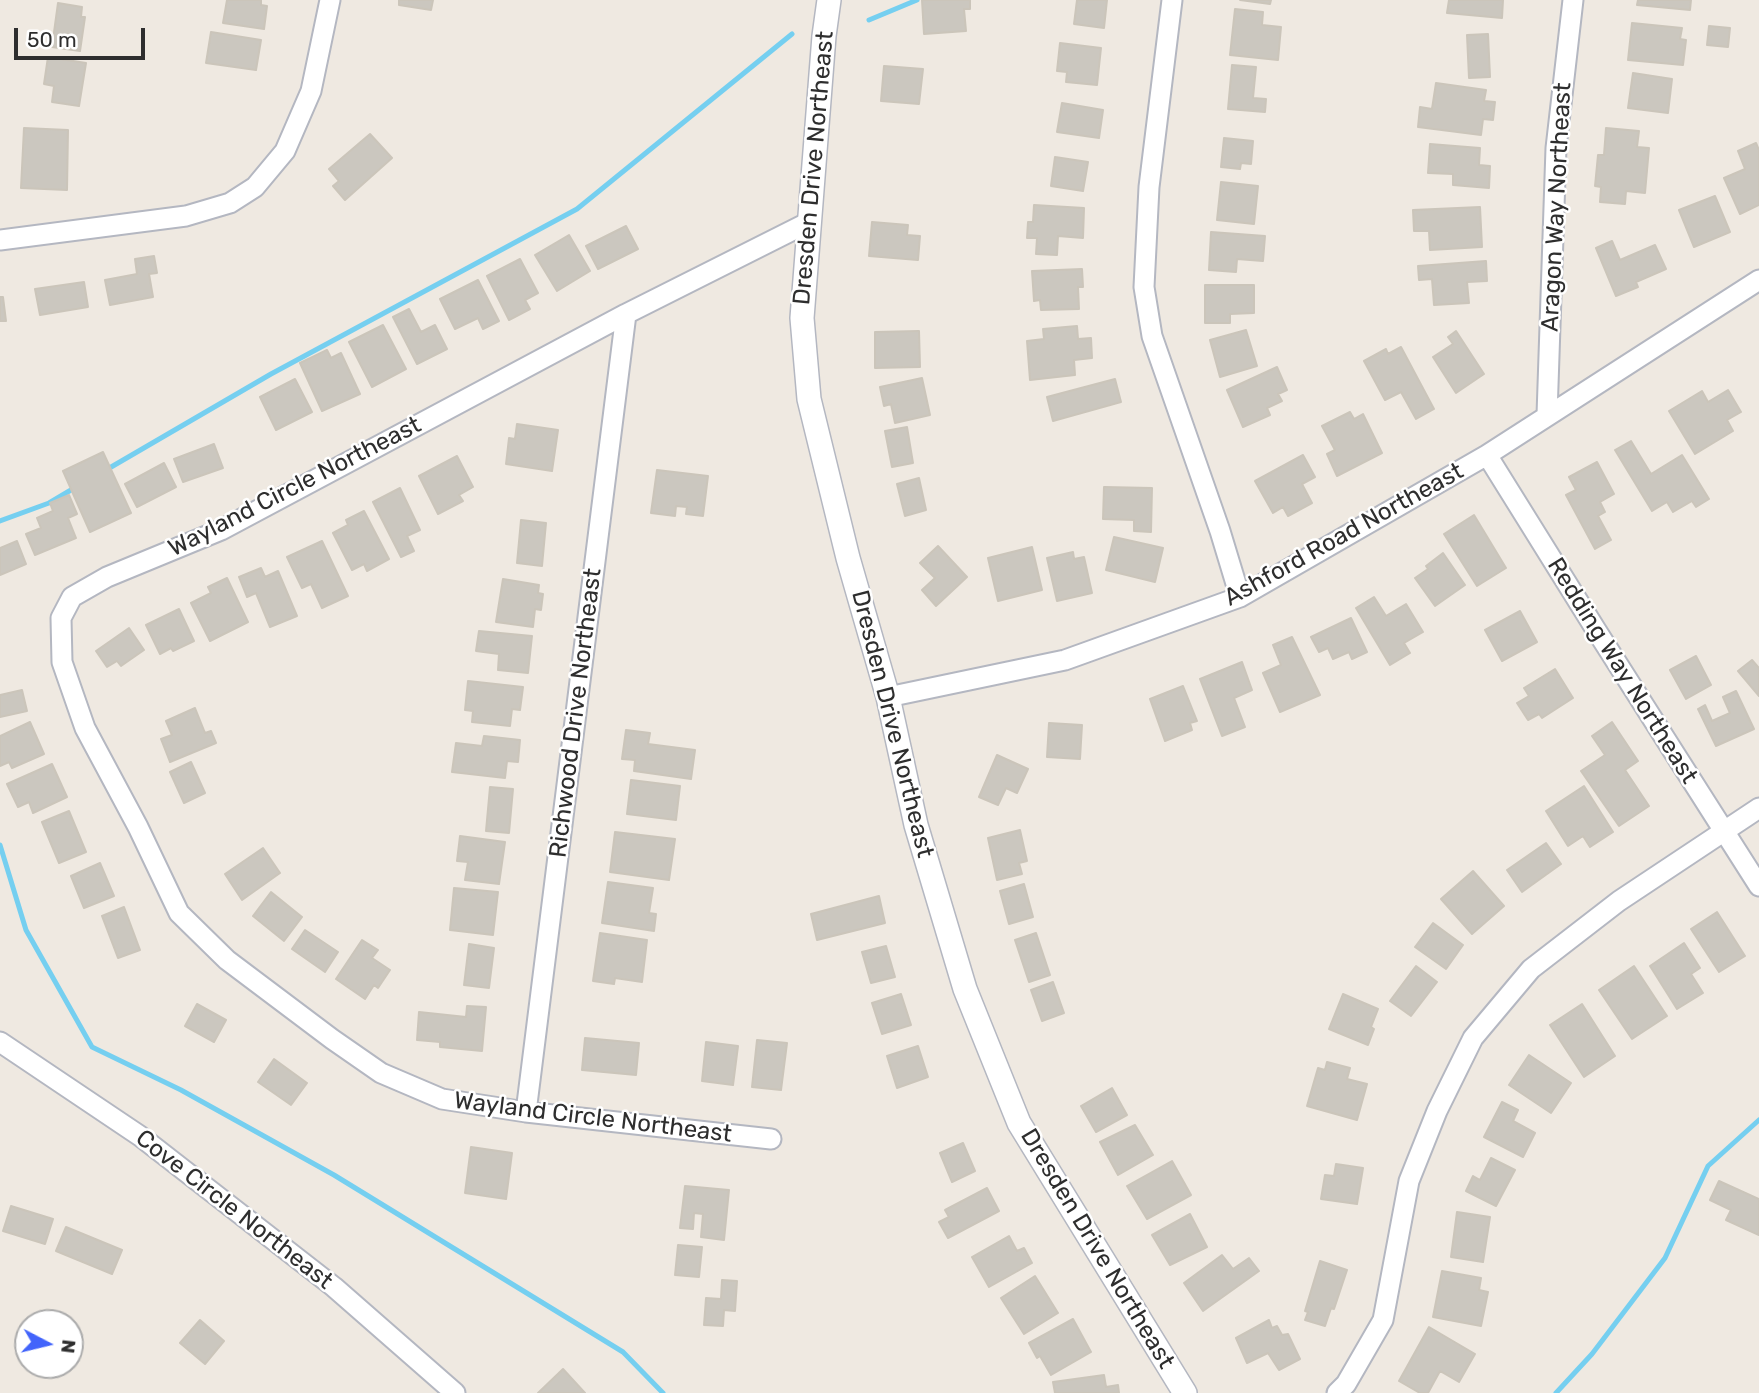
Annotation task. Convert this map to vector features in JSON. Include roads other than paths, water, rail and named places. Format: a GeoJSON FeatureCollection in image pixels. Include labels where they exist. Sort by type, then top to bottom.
{"type":"FeatureCollection","features":[{"type":"Feature","properties":{"kind":"street"},"geometry":{"type":"LineString","coordinates":[[0,240],[186,216],[230,203],[255,187],[285,152],[311,91],[330,0]]}},
{"type":"Feature","properties":{"kind":"street","name":"Dresden Drive Northeast"},"geometry":{"type":"LineString","coordinates":[[829,0],[802,318],[810,399],[848,558],[888,696],[916,825],[965,989],[1019,1123],[1185,1393]]}},
{"type":"Feature","properties":{"kind":"street"},"geometry":{"type":"LineString","coordinates":[[1172,0],[1149,187],[1144,287],[1152,336],[1220,531],[1240,597]]}},
{"type":"Feature","properties":{"kind":"street","name":"Aragon Way Northeast"},"geometry":{"type":"LineString","coordinates":[[1547,415],[1556,148],[1573,0]]}},
{"type":"Feature","properties":{"kind":"street","name":"Wayland Circle Northeast"},"geometry":{"type":"LineString","coordinates":[[771,1139],[526,1112],[442,1099],[381,1073],[227,960],[179,913],[138,827],[85,728],[62,662],[61,618],[72,597],[107,577],[221,530],[626,314],[809,222]]}},
{"type":"Feature","properties":{"kind":"street","name":"Ashford Road Northeast"},"geometry":{"type":"LineString","coordinates":[[888,696],[1065,660],[1240,597],[1487,455],[1759,280]]}},
{"type":"Feature","properties":{"kind":"street","name":"Richwood Drive Northeast"},"geometry":{"type":"LineString","coordinates":[[526,1112],[626,314]]}},
{"type":"Feature","properties":{"kind":"street","name":"Redding Way Northeast"},"geometry":{"type":"LineString","coordinates":[[1487,455],[1759,886]]}},
{"type":"Feature","properties":{"kind":"street"},"geometry":{"type":"LineString","coordinates":[[1337,1393],[1346,1384],[1383,1320],[1409,1181],[1437,1111],[1473,1038],[1531,969],[1619,901],[1759,808]]}},
{"type":"Feature","properties":{"kind":"street","name":"Cove Circle Northeast"},"geometry":{"type":"LineString","coordinates":[[0,1042],[140,1136],[334,1287],[455,1393]]}},
{"type":"Feature","properties":{"kind":"waterway"},"geometry":{"type":"LineString","coordinates":[[869,20],[917,0]]}},
{"type":"Feature","properties":{"kind":"waterway"},"geometry":{"type":"LineString","coordinates":[[106,470],[271,374],[577,209],[792,34]]}},
{"type":"Feature","properties":{"kind":"waterway"},"geometry":{"type":"LineString","coordinates":[[0,521],[49,503],[76,487]]}},
{"type":"Feature","properties":{"kind":"waterway"},"geometry":{"type":"LineString","coordinates":[[0,845],[26,930],[92,1047],[181,1090],[334,1175],[623,1352],[663,1393]]}},
{"type":"Feature","properties":{"kind":"waterway"},"geometry":{"type":"LineString","coordinates":[[1556,1393],[1592,1354],[1665,1258],[1708,1166],[1759,1120]]}}]}
